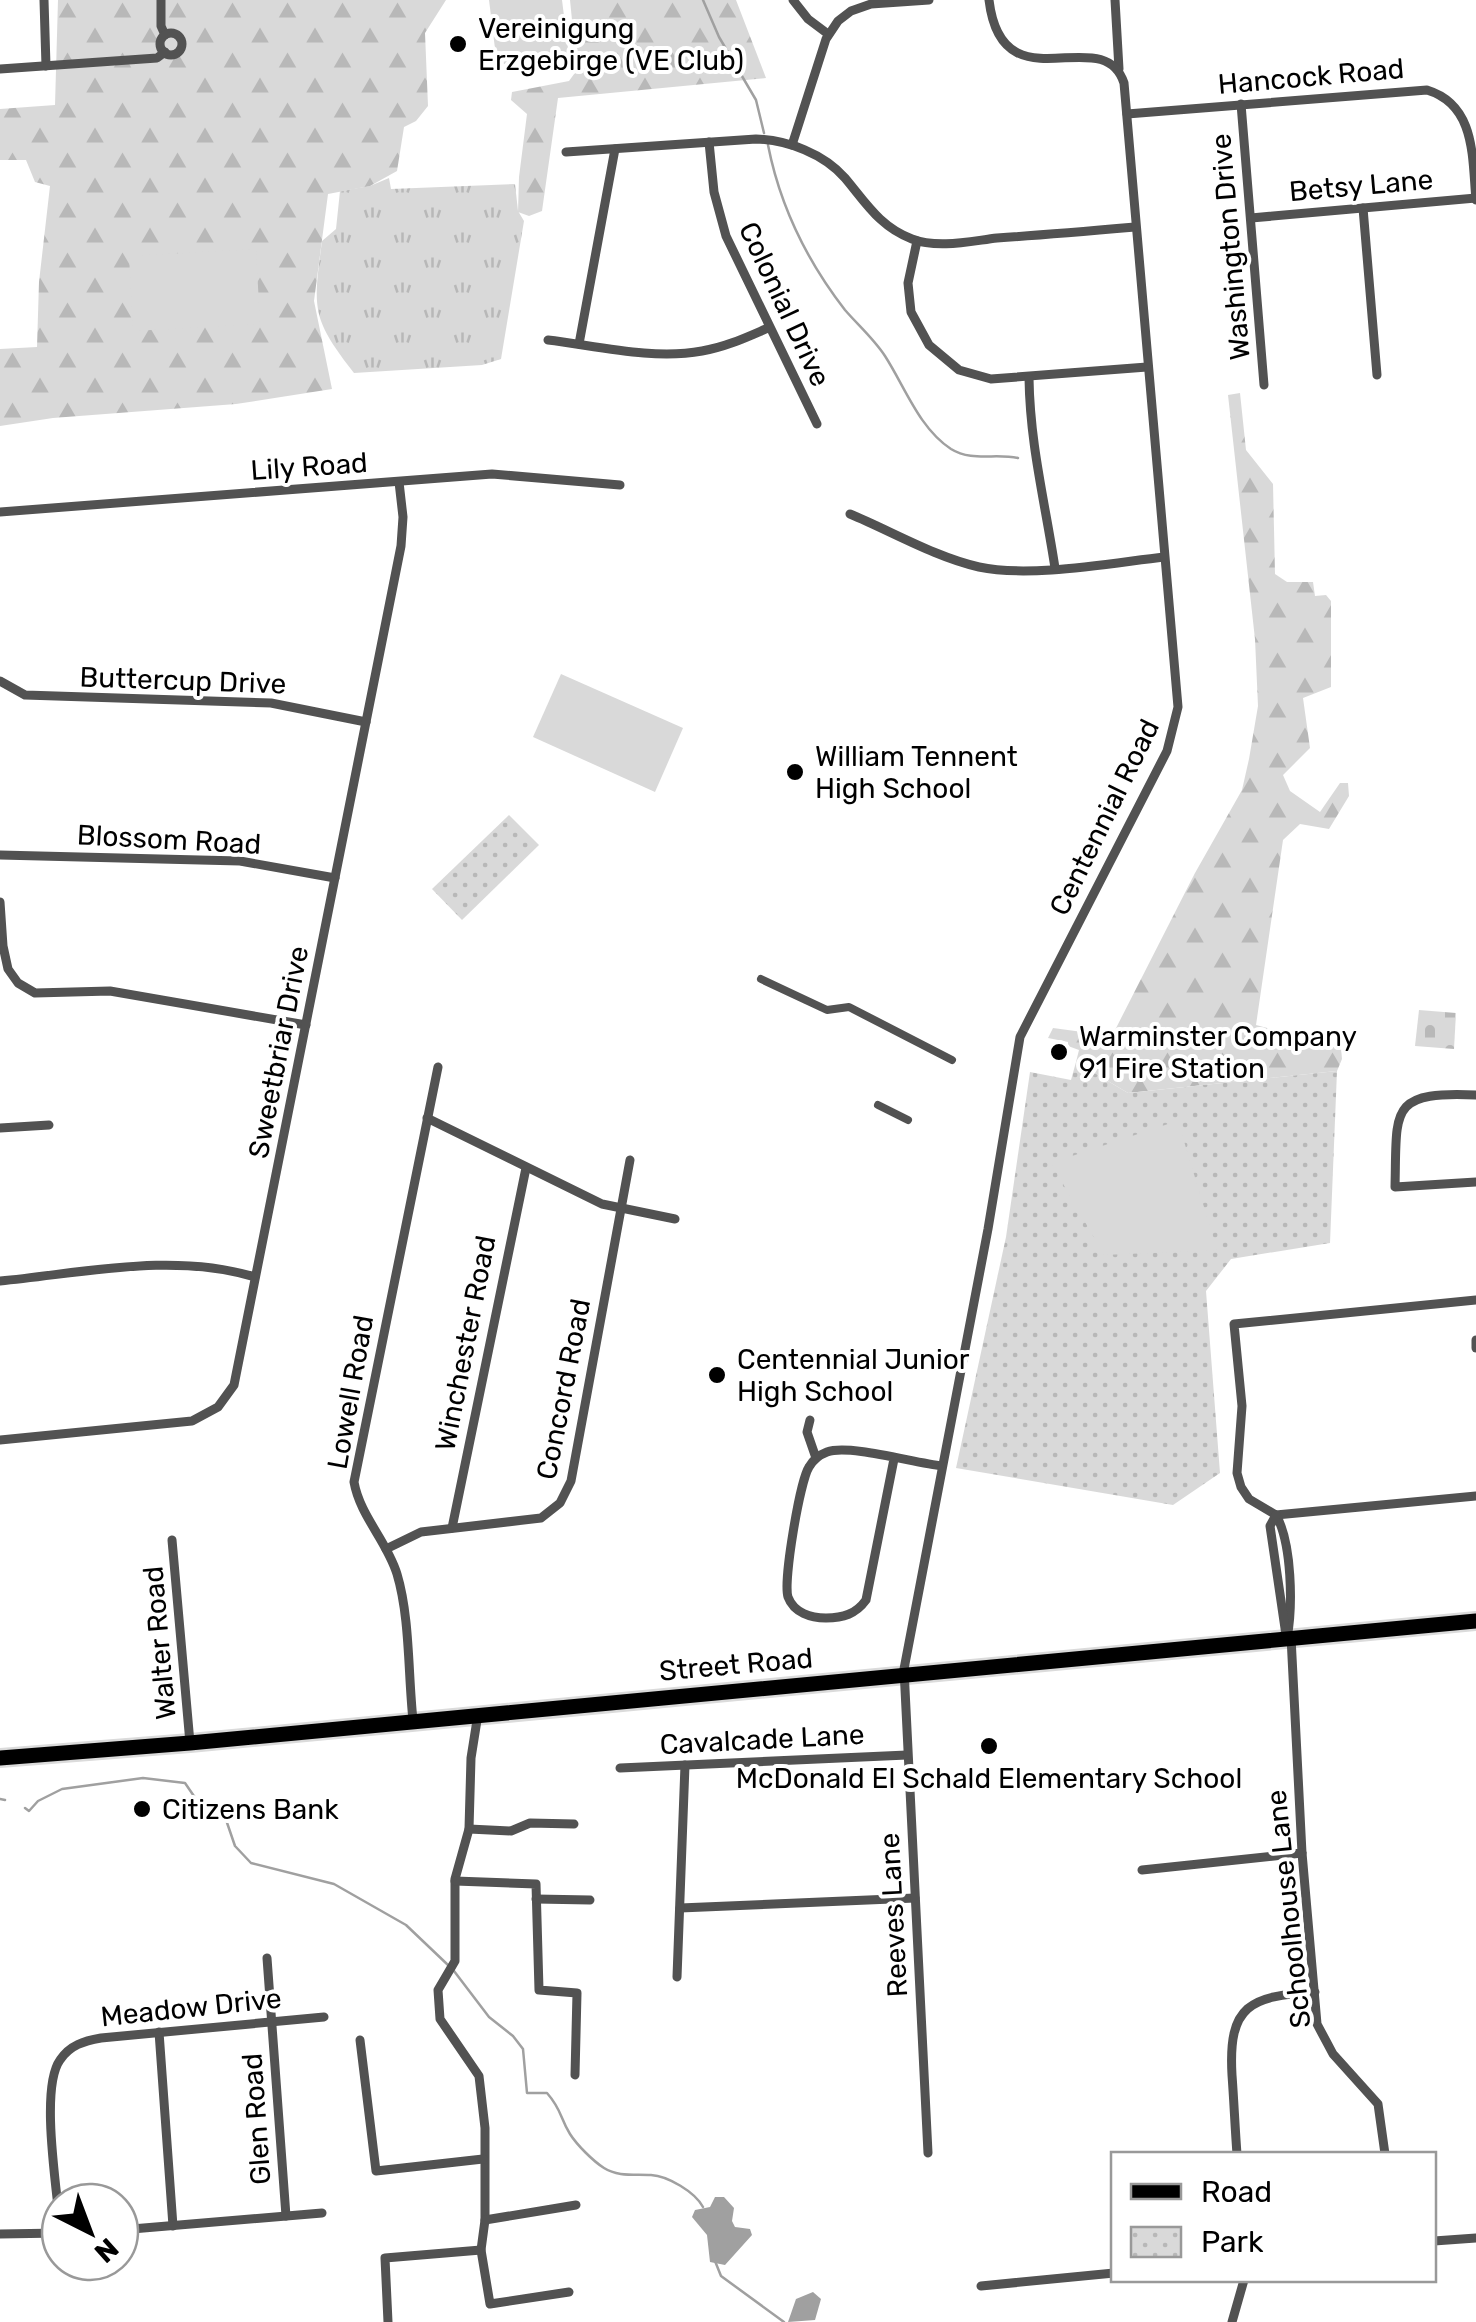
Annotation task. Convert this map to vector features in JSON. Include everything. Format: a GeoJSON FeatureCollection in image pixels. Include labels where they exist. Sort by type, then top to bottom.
{"type":"FeatureCollection","features":[{"type":"Feature","properties":{"kind":"main road","name":"Street Road"},"geometry":{"type":"LineString","coordinates":[[0,1758],[1476,1620]]}},
{"type":"Feature","properties":{"kind":"street"},"geometry":{"type":"LineString","coordinates":[[44,0],[46,66]]}},
{"type":"Feature","properties":{"kind":"street"},"geometry":{"type":"LineString","coordinates":[[160,0],[166,35]]}},
{"type":"Feature","properties":{"kind":"street"},"geometry":{"type":"LineString","coordinates":[[793,0],[808,19],[828,34]]}},
{"type":"Feature","properties":{"kind":"street"},"geometry":{"type":"LineString","coordinates":[[792,146],[828,34],[843,16],[861,7],[929,0]]}},
{"type":"Feature","properties":{"kind":"street"},"geometry":{"type":"LineString","coordinates":[[989,0],[999,36],[1023,57],[1102,58],[1119,70]]}},
{"type":"Feature","properties":{"kind":"street","name":"Centennial Road"},"geometry":{"type":"LineString","coordinates":[[904,1674],[1022,1030],[1175,730],[1178,707],[1115,0]]}},
{"type":"Feature","properties":{"kind":"street"},"geometry":{"type":"LineString","coordinates":[[166,35],[178,35],[182,46],[174,54],[166,52],[160,42],[166,35]]}},
{"type":"Feature","properties":{"kind":"street"},"geometry":{"type":"LineString","coordinates":[[0,69],[157,58],[166,52]]}},
{"type":"Feature","properties":{"kind":"street","name":"Hancock Road"},"geometry":{"type":"LineString","coordinates":[[1127,114],[1434,92],[1456,105],[1468,124],[1476,199]]}},
{"type":"Feature","properties":{"kind":"street","name":"Washington Drive"},"geometry":{"type":"LineString","coordinates":[[1242,104],[1264,386]]}},
{"type":"Feature","properties":{"kind":"street"},"geometry":{"type":"LineString","coordinates":[[566,152],[764,140],[792,146],[837,170],[878,219],[917,241],[953,242],[1135,227]]}},
{"type":"Feature","properties":{"kind":"street","name":"Colonial Drive"},"geometry":{"type":"LineString","coordinates":[[709,142],[714,192],[726,236],[817,424]]}},
{"type":"Feature","properties":{"kind":"street"},"geometry":{"type":"LineString","coordinates":[[580,344],[616,149]]}},
{"type":"Feature","properties":{"kind":"street","name":"Betsy Lane"},"geometry":{"type":"LineString","coordinates":[[1251,218],[1476,199]]}},
{"type":"Feature","properties":{"kind":"street"},"geometry":{"type":"LineString","coordinates":[[1363,208],[1377,375]]}},
{"type":"Feature","properties":{"kind":"street"},"geometry":{"type":"LineString","coordinates":[[917,241],[908,283],[914,320],[930,345],[949,364],[967,374],[991,379],[1028,378],[1146,367]]}},
{"type":"Feature","properties":{"kind":"street"},"geometry":{"type":"LineString","coordinates":[[548,340],[671,354],[726,345],[768,328]]}},
{"type":"Feature","properties":{"kind":"street"},"geometry":{"type":"LineString","coordinates":[[1028,378],[1035,466],[1055,568]]}},
{"type":"Feature","properties":{"kind":"street","name":"Lily Road"},"geometry":{"type":"LineString","coordinates":[[0,512],[503,474],[620,485]]}},
{"type":"Feature","properties":{"kind":"street","name":"Sweetbriar Drive"},"geometry":{"type":"LineString","coordinates":[[0,1440],[182,1423],[210,1414],[224,1401],[236,1378],[401,546],[399,482]]}},
{"type":"Feature","properties":{"kind":"street"},"geometry":{"type":"LineString","coordinates":[[850,514],[979,567],[1055,568],[1164,558]]}},
{"type":"Feature","properties":{"kind":"street","name":"Buttercup Drive"},"geometry":{"type":"LineString","coordinates":[[0,682],[25,695],[271,703],[366,722]]}},
{"type":"Feature","properties":{"kind":"street","name":"Blossom Road"},"geometry":{"type":"LineString","coordinates":[[0,856],[240,862],[334,878]]}},
{"type":"Feature","properties":{"kind":"street"},"geometry":{"type":"LineString","coordinates":[[0,902],[8,969],[18,984],[35,993],[110,992],[306,1025]]}},
{"type":"Feature","properties":{"kind":"street"},"geometry":{"type":"LineString","coordinates":[[761,979],[827,1010],[849,1007],[952,1060]]}},
{"type":"Feature","properties":{"kind":"street","name":"Lowell Road"},"geometry":{"type":"LineString","coordinates":[[414,1720],[401,1592],[386,1549],[357,1496],[354,1482],[438,1067]]}},
{"type":"Feature","properties":{"kind":"street"},"geometry":{"type":"LineString","coordinates":[[1476,1096],[1425,1095],[1406,1105],[1397,1122],[1395,1187],[1476,1182]]}},
{"type":"Feature","properties":{"kind":"street"},"geometry":{"type":"LineString","coordinates":[[878,1105],[908,1120]]}},
{"type":"Feature","properties":{"kind":"street"},"geometry":{"type":"LineString","coordinates":[[427,1118],[602,1204],[675,1219]]}},
{"type":"Feature","properties":{"kind":"street"},"geometry":{"type":"LineString","coordinates":[[0,1128],[50,1126]]}},
{"type":"Feature","properties":{"kind":"street","name":"Concord Road"},"geometry":{"type":"LineString","coordinates":[[386,1549],[421,1532],[530,1521],[549,1513],[566,1494],[630,1160]]}},
{"type":"Feature","properties":{"kind":"street","name":"Winchester Road"},"geometry":{"type":"LineString","coordinates":[[452,1528],[520,1182],[526,1168]]}},
{"type":"Feature","properties":{"kind":"street"},"geometry":{"type":"LineString","coordinates":[[0,1281],[175,1264],[216,1268],[255,1278]]}},
{"type":"Feature","properties":{"kind":"street"},"geometry":{"type":"LineString","coordinates":[[1476,1300],[1234,1324],[1242,1406],[1238,1473],[1241,1487],[1250,1499],[1276,1515],[1476,1496]]}},
{"type":"Feature","properties":{"kind":"street"},"geometry":{"type":"LineString","coordinates":[[810,1420],[808,1432],[816,1458]]}},
{"type":"Feature","properties":{"kind":"street"},"geometry":{"type":"LineString","coordinates":[[894,1459],[868,1594],[854,1612],[834,1618],[814,1618],[802,1612],[790,1601],[786,1586],[805,1476],[816,1458],[838,1450],[942,1466]]}},
{"type":"Feature","properties":{"kind":"street","name":"Schoolhouse Lane"},"geometry":{"type":"LineString","coordinates":[[1276,1515],[1270,1526],[1280,1615],[1289,1638],[1302,1853],[1318,2024],[1327,2046],[1378,2104],[1385,2152]]}},
{"type":"Feature","properties":{"kind":"street","name":"Walter Road"},"geometry":{"type":"LineString","coordinates":[[172,1540],[190,1743]]}},
{"type":"Feature","properties":{"kind":"street","name":"Reeves Lane"},"geometry":{"type":"LineString","coordinates":[[904,1674],[928,2153]]}},
{"type":"Feature","properties":{"kind":"street"},"geometry":{"type":"LineString","coordinates":[[478,1714],[471,1758],[469,1829],[455,1881],[454,1961],[438,1990],[440,2019],[478,2076],[485,2128],[482,2250],[490,2304],[569,2292]]}},
{"type":"Feature","properties":{"kind":"street","name":"Cavalcade Lane"},"geometry":{"type":"LineString","coordinates":[[620,1768],[907,1755]]}},
{"type":"Feature","properties":{"kind":"street"},"geometry":{"type":"LineString","coordinates":[[677,1978],[685,1765]]}},
{"type":"Feature","properties":{"kind":"street"},"geometry":{"type":"LineString","coordinates":[[469,1829],[511,1831],[530,1823],[574,1824]]}},
{"type":"Feature","properties":{"kind":"street"},"geometry":{"type":"LineString","coordinates":[[1142,1870],[1302,1853]]}},
{"type":"Feature","properties":{"kind":"street"},"geometry":{"type":"LineString","coordinates":[[455,1881],[536,1884],[539,1990],[577,1993],[575,2075]]}},
{"type":"Feature","properties":{"kind":"street"},"geometry":{"type":"LineString","coordinates":[[680,1908],[915,1898]]}},
{"type":"Feature","properties":{"kind":"street"},"geometry":{"type":"LineString","coordinates":[[536,1899],[590,1900]]}},
{"type":"Feature","properties":{"kind":"street","name":"Glen Road"},"geometry":{"type":"LineString","coordinates":[[267,1958],[286,2216]]}},
{"type":"Feature","properties":{"kind":"street"},"geometry":{"type":"LineString","coordinates":[[1236,2152],[1230,2047],[1236,2024],[1263,1999],[1315,1992]]}},
{"type":"Feature","properties":{"kind":"street","name":"Meadow Drive"},"geometry":{"type":"LineString","coordinates":[[56,2182],[50,2094],[54,2070],[63,2055],[83,2041],[324,2017]]}},
{"type":"Feature","properties":{"kind":"street"},"geometry":{"type":"LineString","coordinates":[[159,2032],[173,2226]]}},
{"type":"Feature","properties":{"kind":"street"},"geometry":{"type":"LineString","coordinates":[[360,2040],[376,2171],[483,2158]]}},
{"type":"Feature","properties":{"kind":"street"},"geometry":{"type":"LineString","coordinates":[[485,2220],[576,2206]]}},
{"type":"Feature","properties":{"kind":"street"},"geometry":{"type":"LineString","coordinates":[[140,2228],[322,2213]]}},
{"type":"Feature","properties":{"kind":"street"},"geometry":{"type":"LineString","coordinates":[[0,2234],[40,2231]]}},
{"type":"Feature","properties":{"kind":"street"},"geometry":{"type":"LineString","coordinates":[[1436,2241],[1476,2238]]}},
{"type":"Feature","properties":{"kind":"street"},"geometry":{"type":"LineString","coordinates":[[388,2322],[385,2258],[482,2250]]}},
{"type":"Feature","properties":{"kind":"street"},"geometry":{"type":"LineString","coordinates":[[981,2286],[1111,2273]]}},
{"type":"Feature","properties":{"kind":"street"},"geometry":{"type":"LineString","coordinates":[[1232,2322],[1243,2282]]}},
{"type":"Feature","properties":{"kind":"green space"},"geometry":{"type":"Polygon","coordinates":[[[58,0],[446,0],[425,33],[428,106],[416,121],[404,127],[397,171],[370,186],[328,194],[314,301],[332,389],[236,404],[53,418],[0,426],[0,349],[37,347],[39,282],[50,186],[35,182],[26,160],[0,160],[0,109],[55,105],[58,0]]]}},
{"type":"Feature","properties":{"kind":"green space"},"geometry":{"type":"Polygon","coordinates":[[[489,0],[562,0],[569,56],[497,65],[489,0]]]}},
{"type":"Feature","properties":{"kind":"green space"},"geometry":{"type":"Polygon","coordinates":[[[570,0],[736,0],[766,78],[558,98],[542,211],[529,216],[518,212],[527,114],[511,100],[512,92],[569,81],[577,70],[570,0]]]}},
{"type":"Feature","properties":{"kind":"green space"},"geometry":{"type":"Polygon","coordinates":[[[389,178],[391,189],[515,184],[518,211],[524,221],[501,359],[482,365],[354,373],[330,339],[318,312],[317,283],[322,241],[336,229],[340,191],[389,178]]]}},
{"type":"Feature","properties":{"kind":"green space"},"geometry":{"type":"Polygon","coordinates":[[[256,249],[260,324],[133,331],[129,256],[256,249]]]}},
{"type":"Feature","properties":{"kind":"green space"},"geometry":{"type":"Polygon","coordinates":[[[1240,393],[1246,450],[1273,484],[1275,574],[1287,582],[1313,582],[1315,596],[1326,595],[1331,601],[1331,687],[1303,698],[1310,748],[1283,775],[1290,791],[1320,812],[1340,783],[1348,783],[1349,796],[1329,829],[1300,824],[1283,840],[1256,1025],[1341,1048],[1342,1059],[1337,1071],[1128,1093],[1076,1062],[1079,1050],[1068,1046],[1068,1042],[1048,1038],[1053,1028],[1112,1036],[1242,790],[1258,706],[1255,639],[1228,395],[1240,393]]]}},
{"type":"Feature","properties":{"kind":"green space"},"geometry":{"type":"Polygon","coordinates":[[[561,674],[683,728],[655,792],[533,737],[561,674]]]}},
{"type":"Feature","properties":{"kind":"green space"},"geometry":{"type":"Polygon","coordinates":[[[509,815],[539,845],[462,920],[432,889],[509,815]]]}},
{"type":"Feature","properties":{"kind":"green space"},"geometry":{"type":"Polygon","coordinates":[[[1419,1010],[1456,1013],[1454,1049],[1415,1046],[1419,1010]]]}},
{"type":"Feature","properties":{"kind":"green space"},"geometry":{"type":"Polygon","coordinates":[[[1076,1062],[1128,1093],[1337,1071],[1330,1243],[1231,1259],[1206,1291],[1220,1473],[1173,1505],[956,1468],[1006,1237],[1030,1072],[1071,1080],[1076,1062]]]}},
{"type":"Feature","properties":{"kind":"green space"},"geometry":{"type":"Polygon","coordinates":[[[1168,1124],[1180,1128],[1217,1250],[1104,1255],[1051,1163],[1168,1124]]]}},
{"type":"Feature","properties":{"kind":"shaded area"},"geometry":{"type":"Polygon","coordinates":[[[715,2197],[724,2197],[734,2208],[735,2227],[750,2229],[752,2235],[725,2265],[710,2262],[707,2235],[692,2217],[695,2210],[710,2207],[715,2197]]]}},
{"type":"Feature","properties":{"kind":"shaded area"},"geometry":{"type":"Polygon","coordinates":[[[813,2292],[821,2299],[815,2320],[788,2322],[796,2299],[813,2292]]]}},
{"type":"Feature","properties":{"kind":"waterway"},"geometry":{"type":"LineString","coordinates":[[703,0],[719,37],[756,100],[764,133]]}},
{"type":"Feature","properties":{"kind":"waterway"},"geometry":{"type":"LineString","coordinates":[[768,145],[780,190],[807,252],[845,310],[885,356],[930,430],[959,453],[1018,458]]}},
{"type":"Feature","properties":{"kind":"waterway"},"geometry":{"type":"LineString","coordinates":[[25,1808],[29,1811],[38,1801],[62,1789],[143,1778],[185,1783],[198,1802],[223,1811],[235,1846],[251,1863],[334,1884],[406,1925],[448,1965]]}},
{"type":"Feature","properties":{"kind":"waterway"},"geometry":{"type":"LineString","coordinates":[[0,1799],[5,1800]]}},
{"type":"Feature","properties":{"kind":"waterway"},"geometry":{"type":"LineString","coordinates":[[454,1971],[489,2017],[523,2049],[527,2093],[547,2093],[570,2134],[590,2157],[615,2173],[658,2176],[673,2182],[703,2207]]}},
{"type":"Feature","properties":{"kind":"waterway"},"geometry":{"type":"LineString","coordinates":[[715,2261],[721,2276],[784,2322]]}},
{"type":"Feature","properties":{"kind":"place","name":"Vereinigung Erzgebirge (VE Club)"},"geometry":{"type":"Point","coordinates":[458,44]}},
{"type":"Feature","properties":{"kind":"place","name":"William Tennent High School"},"geometry":{"type":"Point","coordinates":[795,772]}},
{"type":"Feature","properties":{"kind":"place","name":"Warminster Company 91 Fire Station"},"geometry":{"type":"Point","coordinates":[1059,1052]}},
{"type":"Feature","properties":{"kind":"place","name":"Centennial Junior High School"},"geometry":{"type":"Point","coordinates":[717,1375]}},
{"type":"Feature","properties":{"kind":"place","name":"McDonald El Schald Elementary School"},"geometry":{"type":"Point","coordinates":[989,1746]}},
{"type":"Feature","properties":{"kind":"place","name":"Citizens Bank"},"geometry":{"type":"Point","coordinates":[142,1809]}}]}
